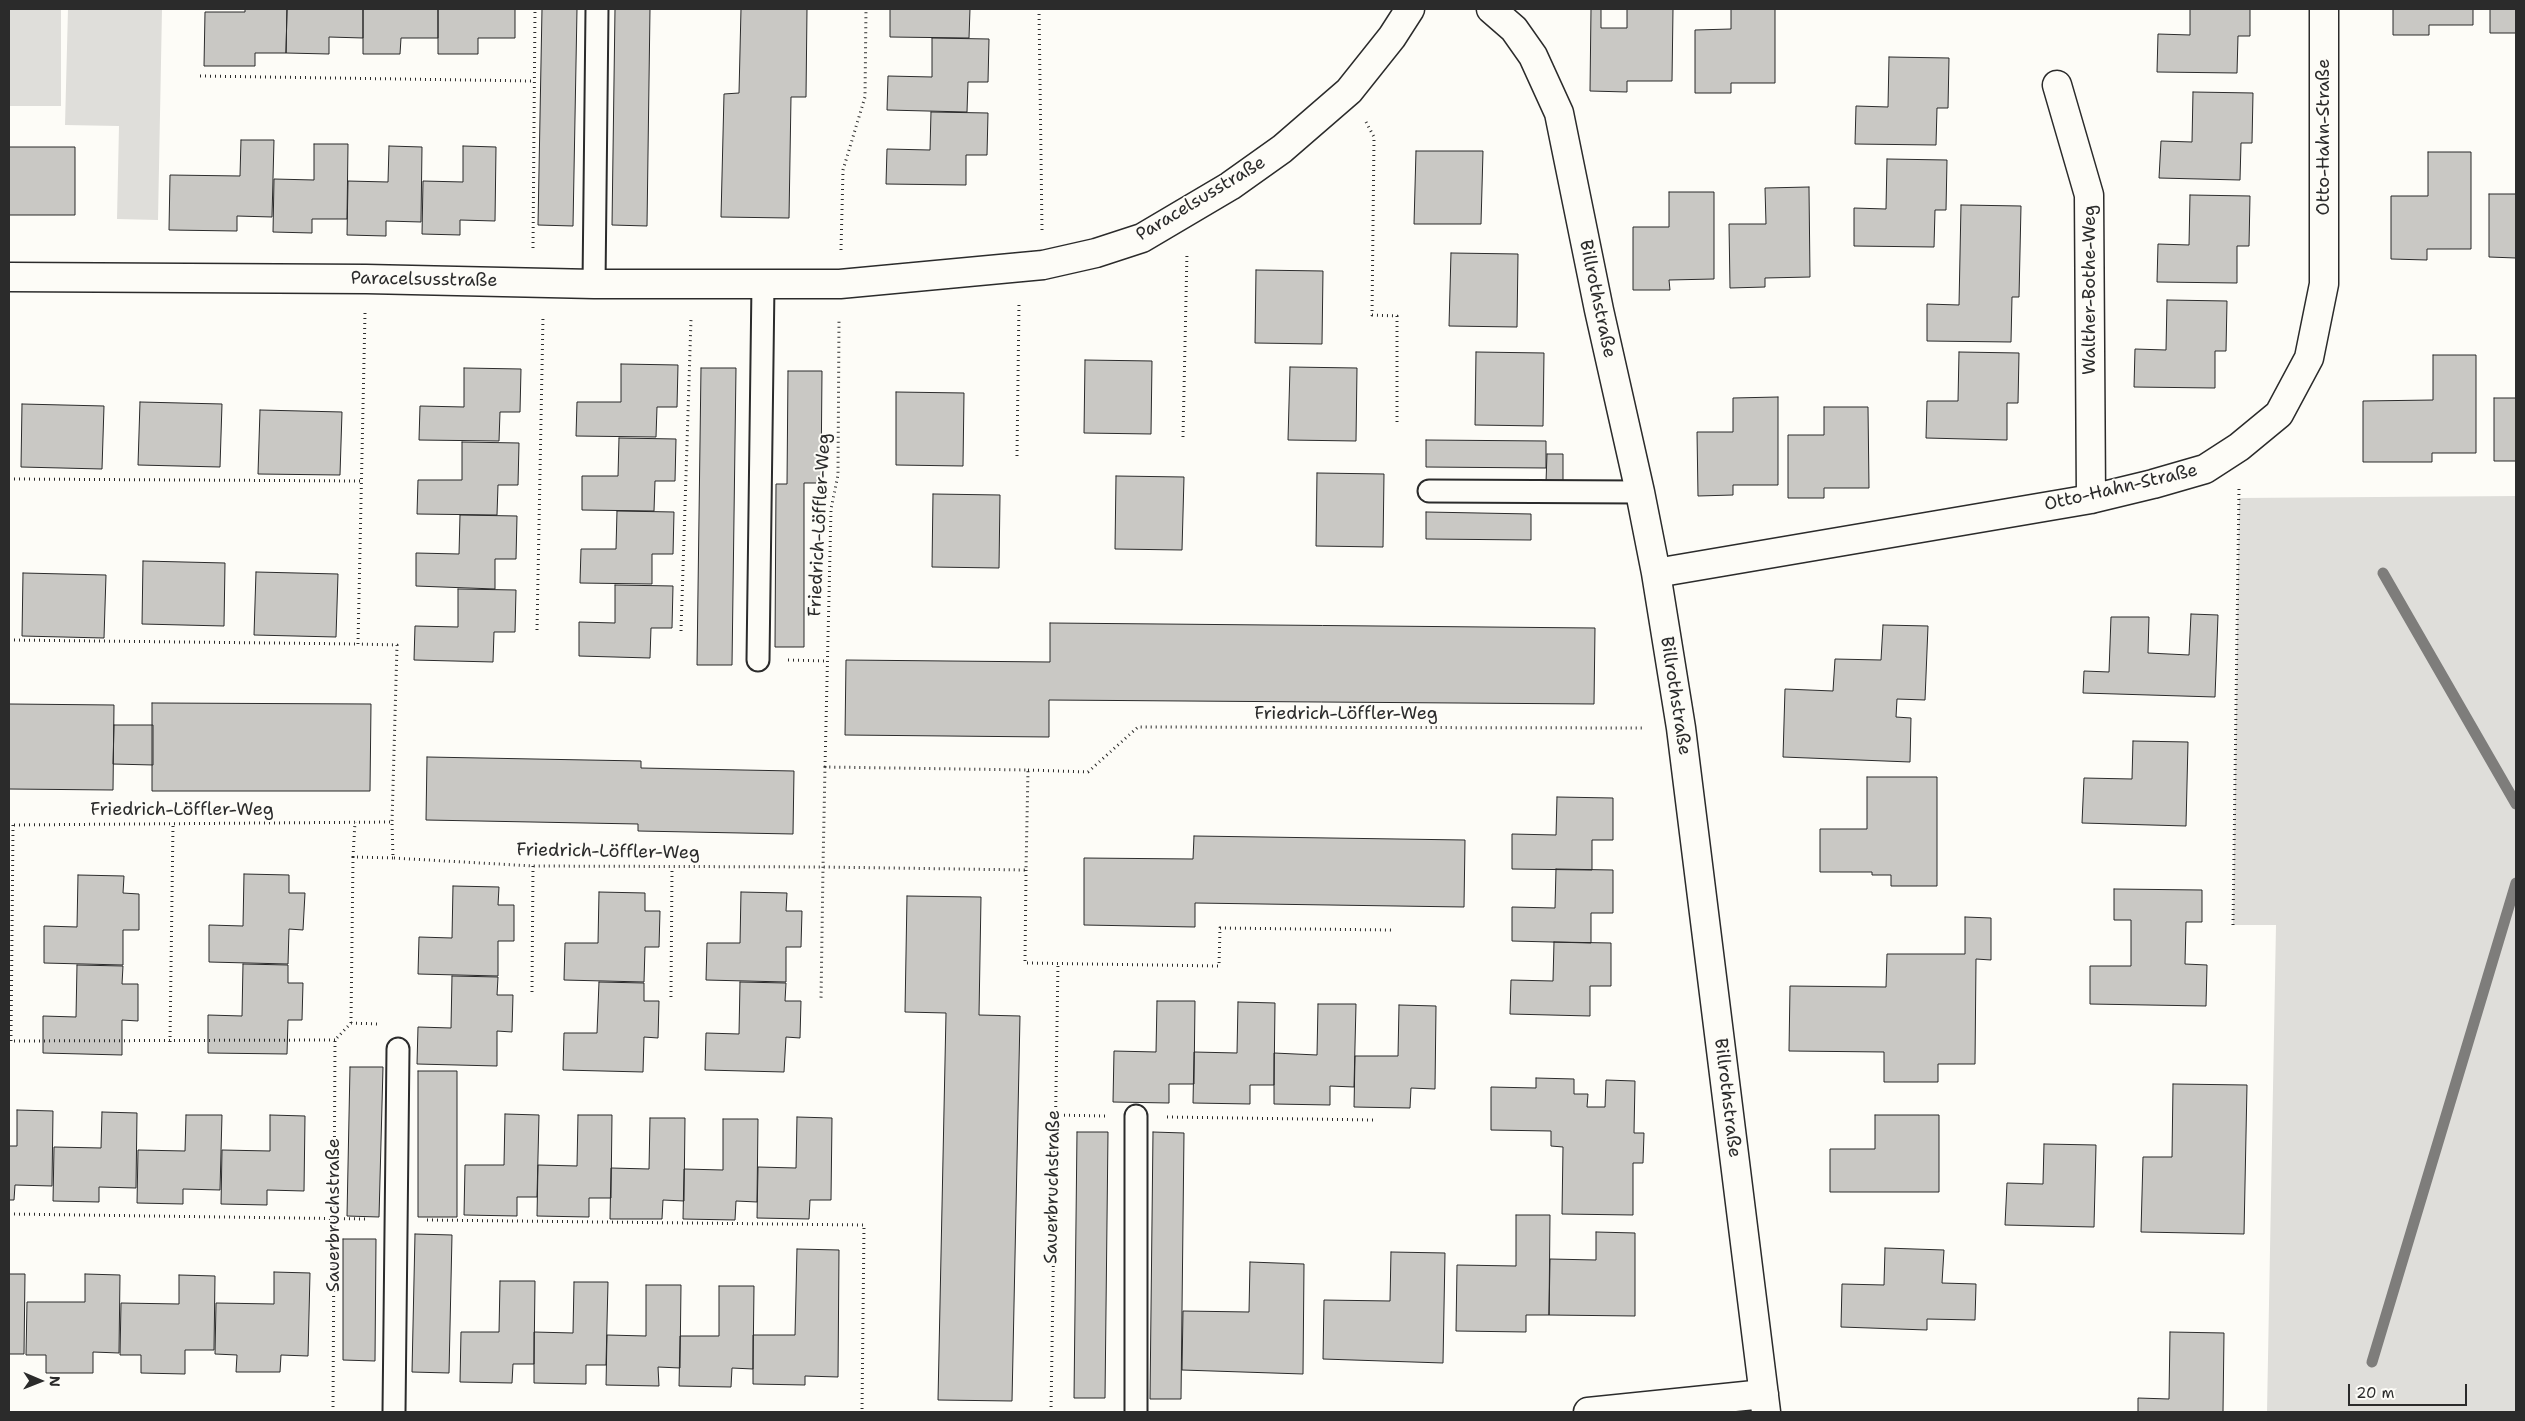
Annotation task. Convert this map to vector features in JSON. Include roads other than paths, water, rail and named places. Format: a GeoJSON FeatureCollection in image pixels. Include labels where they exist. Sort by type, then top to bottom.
{"type":"FeatureCollection","features":[{"type":"Feature","properties":{"kind":"street","name":"Paracelsusstraße"},"geometry":{"type":"LineString","coordinates":[[9,277],[366,279],[594,284],[840,284],[1031,266],[1096,253],[1142,238],[1188,209],[1230,186],[1282,149],[1349,91],[1392,37],[1410,9]]}},
{"type":"Feature","properties":{"kind":"street","name":"Billrothstraße"},"geometry":{"type":"LineString","coordinates":[[1491,9],[1514,29],[1533,56],[1559,113],[1599,310],[1640,492],[1656,573],[1681,728],[1765,1403]]}},
{"type":"Feature","properties":{"kind":"street","name":"Otto-Hahn-Straße"},"geometry":{"type":"LineString","coordinates":[[1656,573],[2091,499],[2154,484],[2204,469],[2239,447],[2279,414],[2309,358],[2324,284],[2324,9]]}},
{"type":"Feature","properties":{"kind":"street","name":"Walther-Bothe-Weg"},"geometry":{"type":"LineString","coordinates":[[2057,85],[2089,195],[2091,499]]}},
{"type":"Feature","properties":{"kind":"street"},"geometry":{"type":"LineString","coordinates":[[1588,1412],[1765,1403]]}},
{"type":"Feature","properties":{"kind":"lane"},"geometry":{"type":"LineString","coordinates":[[594,284],[597,9]]}},
{"type":"Feature","properties":{"kind":"lane"},"geometry":{"type":"LineString","coordinates":[[758,660],[763,284]]}},
{"type":"Feature","properties":{"kind":"lane"},"geometry":{"type":"LineString","coordinates":[[1429,491],[1640,492]]}},
{"type":"Feature","properties":{"kind":"lane"},"geometry":{"type":"LineString","coordinates":[[394,1412],[398,1049]]}},
{"type":"Feature","properties":{"kind":"lane"},"geometry":{"type":"LineString","coordinates":[[1136,1116],[1136,1412]]}},
{"type":"Feature","properties":{"kind":"waterway"},"geometry":{"type":"LineString","coordinates":[[2383,573],[2516,804]]}},
{"type":"Feature","properties":{"kind":"waterway"},"geometry":{"type":"LineString","coordinates":[[2372,1362],[2516,883]]}}]}
